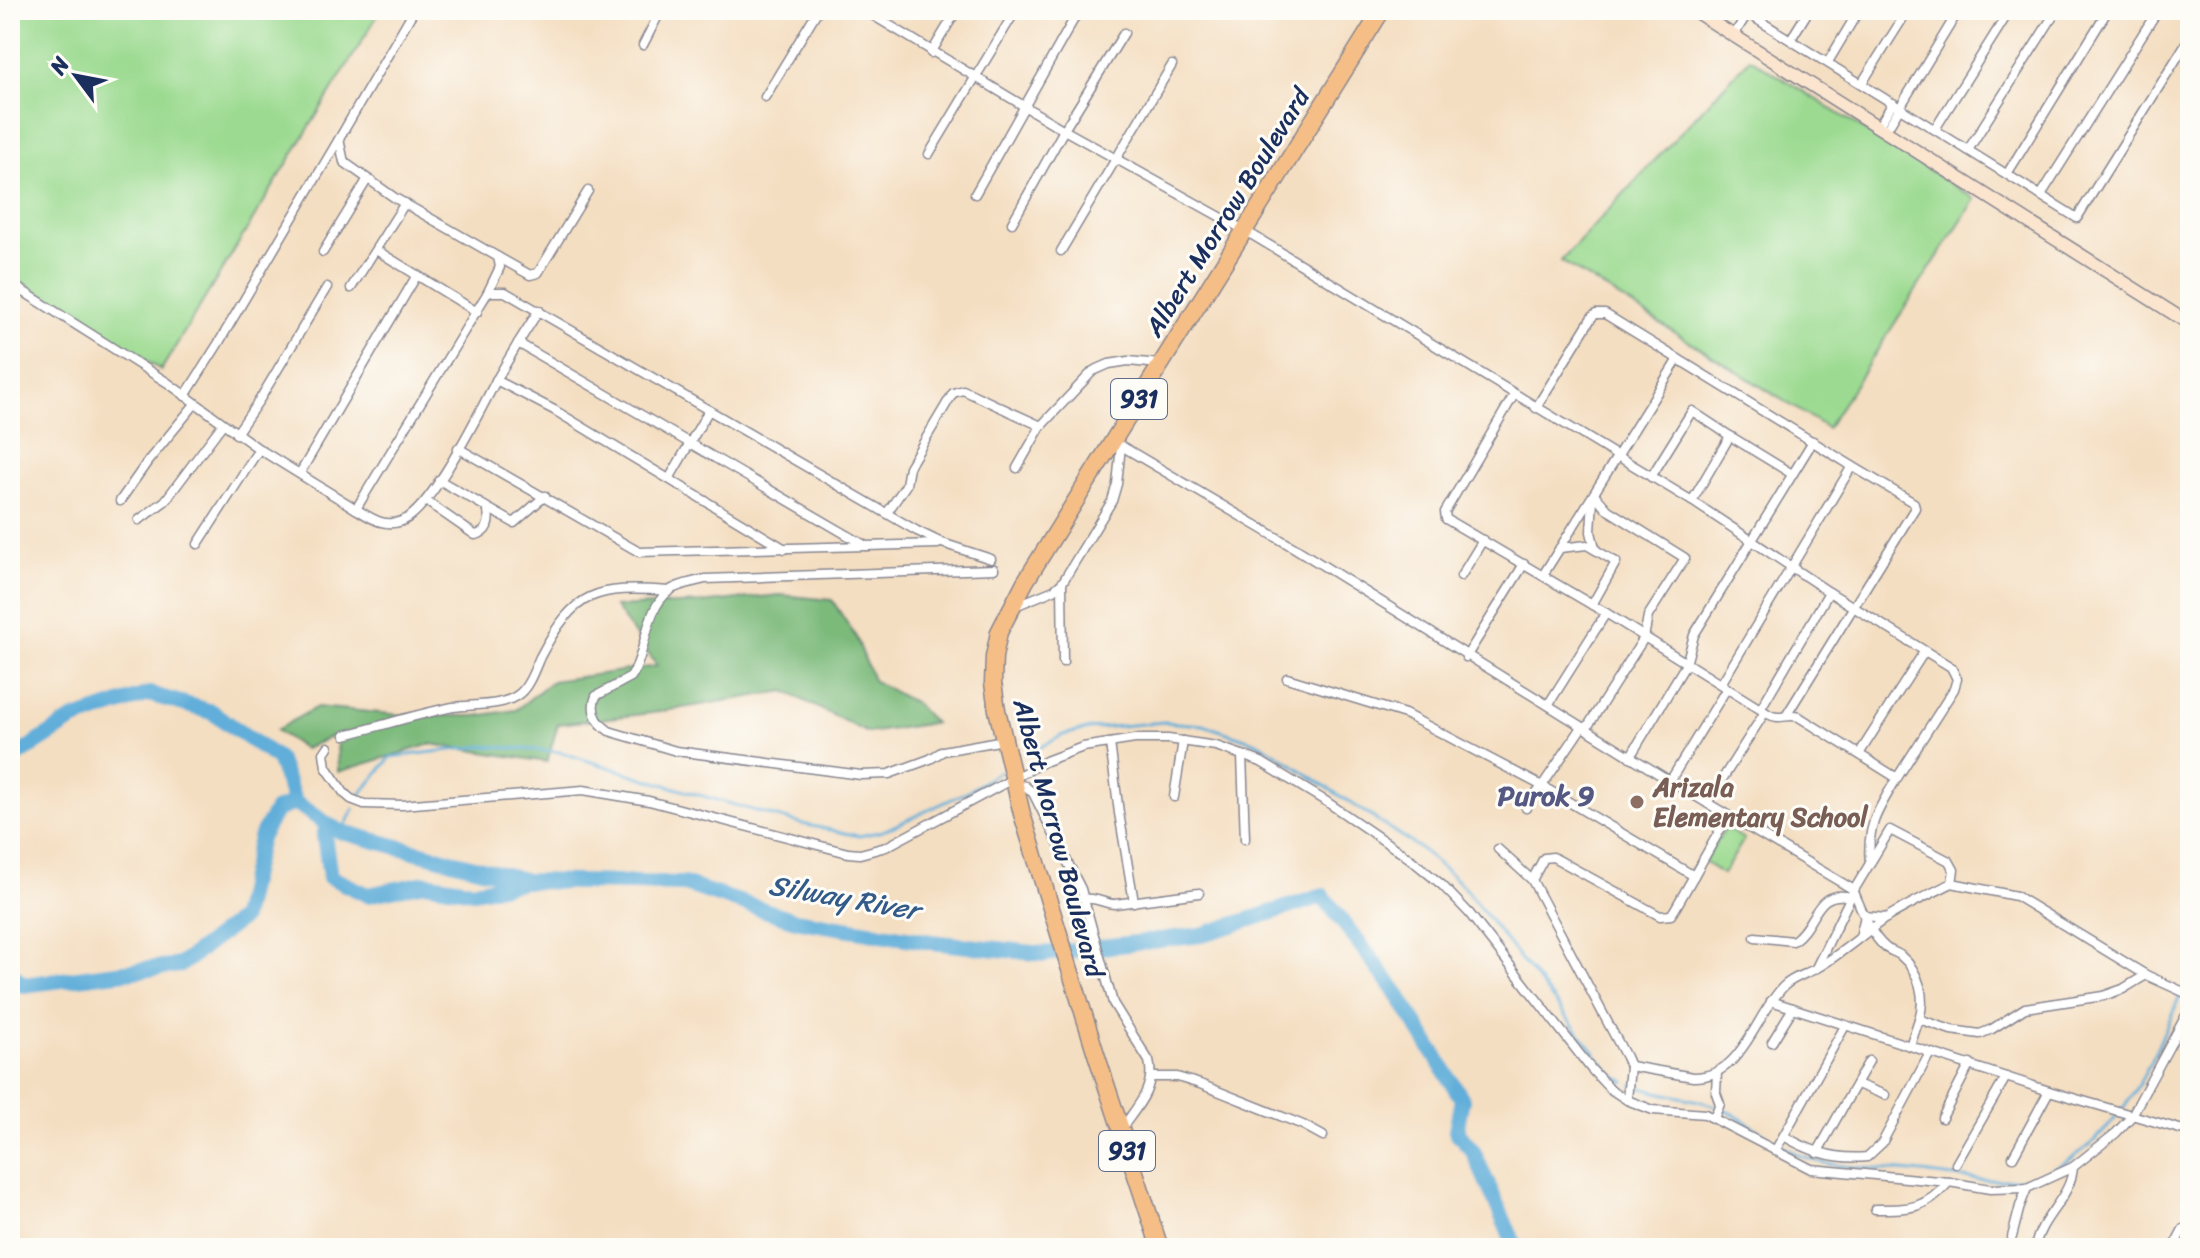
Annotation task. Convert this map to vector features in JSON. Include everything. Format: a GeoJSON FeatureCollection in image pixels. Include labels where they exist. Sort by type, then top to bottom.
{"type":"FeatureCollection","features":[{"type":"Feature","properties":{"kind":"highway","name":"Albert Morrow Boulevard"},"geometry":{"type":"LineString","coordinates":[[1160,1248],[1022,814],[995,697],[993,670],[999,632],[1010,608],[1117,443],[1161,364],[1382,10]]}},
{"type":"Feature","properties":{"kind":"street"},"geometry":{"type":"LineString","coordinates":[[185,396],[414,10]]}},
{"type":"Feature","properties":{"kind":"street"},"geometry":{"type":"LineString","coordinates":[[643,45],[661,10]]}},
{"type":"Feature","properties":{"kind":"street"},"geometry":{"type":"LineString","coordinates":[[765,97],[818,10]]}},
{"type":"Feature","properties":{"kind":"street"},"geometry":{"type":"LineString","coordinates":[[864,10],[1025,108],[1244,230],[1692,501],[1829,592],[1951,667],[1956,683],[1873,822],[1868,844],[1870,865]]}},
{"type":"Feature","properties":{"kind":"street"},"geometry":{"type":"LineString","coordinates":[[931,53],[957,10]]}},
{"type":"Feature","properties":{"kind":"street"},"geometry":{"type":"LineString","coordinates":[[929,154],[1016,10]]}},
{"type":"Feature","properties":{"kind":"street"},"geometry":{"type":"LineString","coordinates":[[975,194],[1079,10]]}},
{"type":"Feature","properties":{"kind":"street"},"geometry":{"type":"LineString","coordinates":[[1693,10],[2190,324]]}},
{"type":"Feature","properties":{"kind":"street"},"geometry":{"type":"LineString","coordinates":[[1791,39],[1809,10]]}},
{"type":"Feature","properties":{"kind":"street"},"geometry":{"type":"LineString","coordinates":[[1828,62],[1859,10]]}},
{"type":"Feature","properties":{"kind":"street"},"geometry":{"type":"LineString","coordinates":[[1862,83],[1908,10]]}},
{"type":"Feature","properties":{"kind":"street"},"geometry":{"type":"LineString","coordinates":[[1881,130],[1959,10]]}},
{"type":"Feature","properties":{"kind":"street"},"geometry":{"type":"LineString","coordinates":[[1935,129],[2010,10]]}},
{"type":"Feature","properties":{"kind":"street"},"geometry":{"type":"LineString","coordinates":[[1968,150],[2057,10]]}},
{"type":"Feature","properties":{"kind":"street"},"geometry":{"type":"LineString","coordinates":[[2007,174],[2108,10]]}},
{"type":"Feature","properties":{"kind":"street"},"geometry":{"type":"LineString","coordinates":[[2041,195],[2158,10]]}},
{"type":"Feature","properties":{"kind":"street"},"geometry":{"type":"LineString","coordinates":[[2184,10],[2190,13]]}},
{"type":"Feature","properties":{"kind":"street"},"geometry":{"type":"LineString","coordinates":[[1734,35],[1748,12],[2077,218],[2190,37]]}},
{"type":"Feature","properties":{"kind":"street"},"geometry":{"type":"LineString","coordinates":[[1012,223],[1064,130],[1124,33]]}},
{"type":"Feature","properties":{"kind":"street"},"geometry":{"type":"LineString","coordinates":[[1061,251],[1172,65]]}},
{"type":"Feature","properties":{"kind":"street"},"geometry":{"type":"LineString","coordinates":[[339,139],[344,162]]}},
{"type":"Feature","properties":{"kind":"street"},"geometry":{"type":"LineString","coordinates":[[325,161],[344,162],[367,180],[530,275],[538,273],[588,191]]}},
{"type":"Feature","properties":{"kind":"street"},"geometry":{"type":"LineString","coordinates":[[323,252],[367,180]]}},
{"type":"Feature","properties":{"kind":"street"},"geometry":{"type":"LineString","coordinates":[[351,288],[405,203]]}},
{"type":"Feature","properties":{"kind":"street"},"geometry":{"type":"LineString","coordinates":[[376,250],[477,312]]}},
{"type":"Feature","properties":{"kind":"street"},"geometry":{"type":"LineString","coordinates":[[356,509],[477,312],[500,267],[498,257]]}},
{"type":"Feature","properties":{"kind":"street"},"geometry":{"type":"LineString","coordinates":[[300,473],[417,275]]}},
{"type":"Feature","properties":{"kind":"street"},"geometry":{"type":"LineString","coordinates":[[345,735],[451,708],[512,698],[524,689],[558,624],[573,606],[585,597],[615,589],[669,591],[705,579],[993,564],[942,543],[887,513],[505,292],[495,280]]}},
{"type":"Feature","properties":{"kind":"street"},"geometry":{"type":"LineString","coordinates":[[10,283],[185,396],[259,449],[378,522],[394,523],[410,517],[426,501],[539,310]]}},
{"type":"Feature","properties":{"kind":"street"},"geometry":{"type":"LineString","coordinates":[[236,434],[327,287]]}},
{"type":"Feature","properties":{"kind":"street"},"geometry":{"type":"LineString","coordinates":[[488,292],[505,292]]}},
{"type":"Feature","properties":{"kind":"street"},"geometry":{"type":"LineString","coordinates":[[1536,408],[1596,314],[1605,314],[1916,505],[1785,717]]}},
{"type":"Feature","properties":{"kind":"street"},"geometry":{"type":"LineString","coordinates":[[518,343],[866,546]]}},
{"type":"Feature","properties":{"kind":"street"},"geometry":{"type":"LineString","coordinates":[[1543,575],[1678,359]]}},
{"type":"Feature","properties":{"kind":"street"},"geometry":{"type":"LineString","coordinates":[[1017,468],[1041,426],[1093,371],[1128,361],[1161,364]]}},
{"type":"Feature","properties":{"kind":"street"},"geometry":{"type":"LineString","coordinates":[[496,380],[554,410],[785,549]]}},
{"type":"Feature","properties":{"kind":"street"},"geometry":{"type":"LineString","coordinates":[[887,513],[906,485],[909,467],[953,393],[958,390],[1041,426]]}},
{"type":"Feature","properties":{"kind":"street"},"geometry":{"type":"LineString","coordinates":[[1514,395],[1445,512],[1450,523],[1543,575],[1774,718],[1799,717],[1897,778]]}},
{"type":"Feature","properties":{"kind":"street"},"geometry":{"type":"LineString","coordinates":[[120,501],[195,404]]}},
{"type":"Feature","properties":{"kind":"street"},"geometry":{"type":"LineString","coordinates":[[669,479],[709,410]]}},
{"type":"Feature","properties":{"kind":"street"},"geometry":{"type":"LineString","coordinates":[[1651,477],[1692,411],[1792,474]]}},
{"type":"Feature","properties":{"kind":"street"},"geometry":{"type":"LineString","coordinates":[[139,520],[165,501],[222,425]]}},
{"type":"Feature","properties":{"kind":"street"},"geometry":{"type":"LineString","coordinates":[[1692,501],[1730,436]]}},
{"type":"Feature","properties":{"kind":"street"},"geometry":{"type":"LineString","coordinates":[[1630,757],[1686,664],[1692,639],[1813,441]]}},
{"type":"Feature","properties":{"kind":"street"},"geometry":{"type":"LineString","coordinates":[[1010,608],[1054,590],[1062,583],[1112,501],[1117,484],[1117,443]]}},
{"type":"Feature","properties":{"kind":"street"},"geometry":{"type":"LineString","coordinates":[[1117,443],[1427,629],[1466,657],[1853,893],[1884,947],[1904,959],[1917,979],[1924,998],[1910,1046]]}},
{"type":"Feature","properties":{"kind":"street"},"geometry":{"type":"LineString","coordinates":[[458,448],[639,552],[942,543]]}},
{"type":"Feature","properties":{"kind":"street"},"geometry":{"type":"LineString","coordinates":[[198,544],[259,449]]}},
{"type":"Feature","properties":{"kind":"street"},"geometry":{"type":"LineString","coordinates":[[1670,781],[1791,565],[1852,466]]}},
{"type":"Feature","properties":{"kind":"street"},"geometry":{"type":"LineString","coordinates":[[439,480],[488,511],[514,523],[545,496]]}},
{"type":"Feature","properties":{"kind":"street"},"geometry":{"type":"LineString","coordinates":[[1594,494],[1590,522],[1595,548]]}},
{"type":"Feature","properties":{"kind":"street"},"geometry":{"type":"LineString","coordinates":[[1526,808],[1644,638],[1648,616],[1685,558],[1608,510],[1594,494]]}},
{"type":"Feature","properties":{"kind":"street"},"geometry":{"type":"LineString","coordinates":[[426,501],[475,535],[485,531],[489,525],[488,511]]}},
{"type":"Feature","properties":{"kind":"street"},"geometry":{"type":"LineString","coordinates":[[847,535],[851,547]]}},
{"type":"Feature","properties":{"kind":"street"},"geometry":{"type":"LineString","coordinates":[[1461,576],[1483,540]]}},
{"type":"Feature","properties":{"kind":"street"},"geometry":{"type":"LineString","coordinates":[[1560,548],[1587,545],[1616,562],[1592,605]]}},
{"type":"Feature","properties":{"kind":"street"},"geometry":{"type":"LineString","coordinates":[[1466,657],[1524,564]]}},
{"type":"Feature","properties":{"kind":"street"},"geometry":{"type":"LineString","coordinates":[[1062,583],[1063,662]]}},
{"type":"Feature","properties":{"kind":"street"},"geometry":{"type":"LineString","coordinates":[[669,591],[650,624],[639,662],[631,677],[624,683],[603,690],[594,702],[599,724],[621,737],[676,751],[876,776],[930,759],[943,751],[1004,740]]}},
{"type":"Feature","properties":{"kind":"street"},"geometry":{"type":"LineString","coordinates":[[1707,803],[1829,592]]}},
{"type":"Feature","properties":{"kind":"street"},"geometry":{"type":"LineString","coordinates":[[1548,705],[1606,613]]}},
{"type":"Feature","properties":{"kind":"street"},"geometry":{"type":"LineString","coordinates":[[1859,754],[1924,652]]}},
{"type":"Feature","properties":{"kind":"street"},"geometry":{"type":"LineString","coordinates":[[1287,678],[1405,714],[1542,786],[1694,876]]}},
{"type":"Feature","properties":{"kind":"street"},"geometry":{"type":"LineString","coordinates":[[328,747],[324,753],[326,767],[344,793],[357,803],[402,805],[583,790],[649,801],[860,854],[886,847],[1014,782],[1065,752],[1135,739],[1183,741],[1242,755],[1261,762],[1327,802],[1409,858],[1442,885],[1469,913],[1601,1081],[1627,1100],[1653,1110],[1717,1111],[1811,1169],[1949,1182],[1990,1189],[2027,1188],[2073,1167],[2116,1133],[2129,1116],[2190,1008]]}},
{"type":"Feature","properties":{"kind":"street"},"geometry":{"type":"LineString","coordinates":[[1174,797],[1183,741]]}},
{"type":"Feature","properties":{"kind":"street"},"geometry":{"type":"LineString","coordinates":[[1110,743],[1134,902]]}},
{"type":"Feature","properties":{"kind":"street"},"geometry":{"type":"LineString","coordinates":[[1242,755],[1245,839]]}},
{"type":"Feature","properties":{"kind":"street"},"geometry":{"type":"LineString","coordinates":[[1014,782],[1033,793],[1086,903],[1118,1013],[1146,1054],[1151,1077],[1144,1096],[1120,1130]]}},
{"type":"Feature","properties":{"kind":"street"},"geometry":{"type":"LineString","coordinates":[[1532,880],[1544,858],[1553,857],[1654,913],[1665,916],[1675,909],[1728,816]]}},
{"type":"Feature","properties":{"kind":"street"},"geometry":{"type":"LineString","coordinates":[[1816,968],[1853,893],[1890,830],[1949,861],[1954,870],[1952,883]]}},
{"type":"Feature","properties":{"kind":"street"},"geometry":{"type":"LineString","coordinates":[[1498,849],[1532,880],[1618,1038],[1630,1066],[1627,1100]]}},
{"type":"Feature","properties":{"kind":"street"},"geometry":{"type":"LineString","coordinates":[[1630,1066],[1693,1077],[1717,1072],[1736,1057],[1771,1001],[1788,983],[1816,968],[1886,918],[1952,883],[2023,899],[2146,975],[2186,993]]}},
{"type":"Feature","properties":{"kind":"street"},"geometry":{"type":"LineString","coordinates":[[1086,903],[1096,899],[1107,904],[1134,902],[1199,893]]}},
{"type":"Feature","properties":{"kind":"street"},"geometry":{"type":"LineString","coordinates":[[1755,937],[1793,941],[1826,899],[1853,893]]}},
{"type":"Feature","properties":{"kind":"street"},"geometry":{"type":"LineString","coordinates":[[1865,916],[1886,918]]}},
{"type":"Feature","properties":{"kind":"street"},"geometry":{"type":"LineString","coordinates":[[1860,938],[1865,916]]}},
{"type":"Feature","properties":{"kind":"street"},"geometry":{"type":"LineString","coordinates":[[1919,1019],[1951,1030],[1980,1034],[2025,1008],[2103,996],[2123,989],[2146,975]]}},
{"type":"Feature","properties":{"kind":"street"},"geometry":{"type":"LineString","coordinates":[[1771,1001],[2049,1091],[2190,1132]]}},
{"type":"Feature","properties":{"kind":"street"},"geometry":{"type":"LineString","coordinates":[[1772,1042],[1793,1008]]}},
{"type":"Feature","properties":{"kind":"street"},"geometry":{"type":"LineString","coordinates":[[1776,1150],[1845,1026]]}},
{"type":"Feature","properties":{"kind":"street"},"geometry":{"type":"LineString","coordinates":[[1783,1138],[1817,1153],[1852,1159],[1873,1154],[1882,1143],[1930,1053]]}},
{"type":"Feature","properties":{"kind":"street"},"geometry":{"type":"LineString","coordinates":[[1817,1153],[1869,1061]]}},
{"type":"Feature","properties":{"kind":"street"},"geometry":{"type":"LineString","coordinates":[[1942,1118],[1970,1064]]}},
{"type":"Feature","properties":{"kind":"street"},"geometry":{"type":"LineString","coordinates":[[1717,1072],[1717,1111]]}},
{"type":"Feature","properties":{"kind":"street"},"geometry":{"type":"LineString","coordinates":[[1151,1077],[1177,1077],[1200,1084],[1323,1136]]}},
{"type":"Feature","properties":{"kind":"street"},"geometry":{"type":"LineString","coordinates":[[1956,1164],[2006,1077]]}},
{"type":"Feature","properties":{"kind":"street"},"geometry":{"type":"LineString","coordinates":[[1857,1084],[1885,1095]]}},
{"type":"Feature","properties":{"kind":"street"},"geometry":{"type":"LineString","coordinates":[[2013,1157],[2049,1091]]}},
{"type":"Feature","properties":{"kind":"street"},"geometry":{"type":"LineString","coordinates":[[2035,1248],[2043,1225],[2068,1189],[2073,1167]]}},
{"type":"Feature","properties":{"kind":"street"},"geometry":{"type":"LineString","coordinates":[[1875,1209],[1912,1209],[1923,1205],[1949,1182]]}},
{"type":"Feature","properties":{"kind":"street"},"geometry":{"type":"LineString","coordinates":[[2012,1237],[2027,1188]]}},
{"type":"Feature","properties":{"kind":"street"},"geometry":{"type":"LineString","coordinates":[[2173,1248],[2183,1229]]}},
{"type":"Feature","properties":{"kind":"green space"},"geometry":{"type":"Polygon","coordinates":[[[10,10],[381,10],[161,370],[10,275],[10,10]]]}},
{"type":"Feature","properties":{"kind":"green space"},"geometry":{"type":"Polygon","coordinates":[[[1750,58],[1975,199],[1827,428],[1561,261],[1750,58]]]}},
{"type":"Feature","properties":{"kind":"green space"},"geometry":{"type":"Polygon","coordinates":[[[780,595],[832,600],[856,637],[873,680],[916,704],[934,723],[868,733],[785,691],[652,713],[558,724],[547,762],[431,744],[338,772],[337,734],[304,749],[276,730],[317,707],[412,716],[476,716],[516,710],[552,681],[657,666],[615,607],[780,595]]]}},
{"type":"Feature","properties":{"kind":"green space"},"geometry":{"type":"Polygon","coordinates":[[[1725,828],[1744,839],[1723,874],[1704,862],[1725,828]]]}},
{"type":"Feature","properties":{"kind":"waterway"},"geometry":{"type":"LineString","coordinates":[[10,760],[72,720],[149,694],[212,712],[278,759],[295,803]]}},
{"type":"Feature","properties":{"kind":"waterway"},"geometry":{"type":"LineString","coordinates":[[1028,754],[1063,735],[1088,729],[1164,722],[1204,725],[1263,745],[1422,850],[1462,885],[1610,1072],[1625,1082]]}},
{"type":"Feature","properties":{"kind":"waterway"},"geometry":{"type":"LineString","coordinates":[[360,795],[391,757],[485,746],[560,752],[802,824],[859,836],[883,831],[969,791],[1000,771]]}},
{"type":"Feature","properties":{"kind":"waterway","name":"Silway River"},"geometry":{"type":"LineString","coordinates":[[10,972],[23,985],[180,965],[242,918],[260,838],[276,810],[295,803],[342,832],[527,881],[684,884],[795,920],[931,942],[1044,954],[1201,935],[1323,896],[1397,993],[1462,1099],[1456,1131],[1473,1151],[1516,1248]]}},
{"type":"Feature","properties":{"kind":"waterway"},"geometry":{"type":"LineString","coordinates":[[342,832],[354,809]]}},
{"type":"Feature","properties":{"kind":"waterway"},"geometry":{"type":"LineString","coordinates":[[328,827],[324,835],[330,877],[368,895],[425,883],[474,891],[521,882]]}},
{"type":"Feature","properties":{"kind":"waterway"},"geometry":{"type":"LineString","coordinates":[[2185,984],[2190,973]]}},
{"type":"Feature","properties":{"kind":"waterway"},"geometry":{"type":"LineString","coordinates":[[1632,1085],[1715,1106],[1811,1160],[1982,1180],[2027,1178],[2053,1169],[2085,1149],[2121,1111],[2148,1066],[2181,993]]}},
{"type":"Feature","properties":{"kind":"place","name":"Arizala Elementary School"},"geometry":{"type":"Point","coordinates":[1637,802]}},
{"type":"Feature","properties":{"kind":"district","name":"Purok 9"},"geometry":{"type":"Point","coordinates":[1546,795]}}]}
